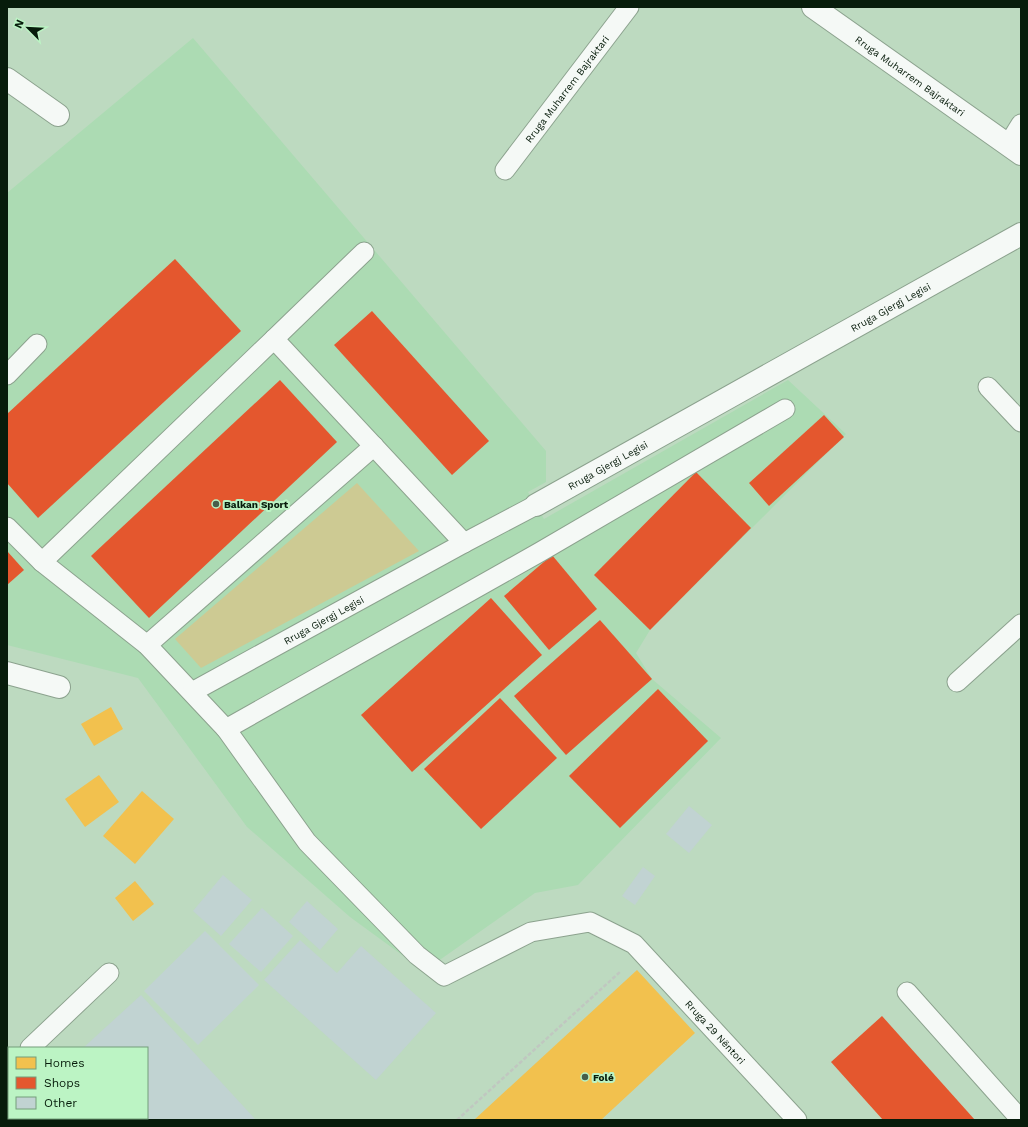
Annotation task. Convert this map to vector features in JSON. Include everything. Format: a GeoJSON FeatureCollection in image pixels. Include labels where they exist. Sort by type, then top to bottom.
{"type":"FeatureCollection","features":[{"type":"Feature","properties":{"kind":"street","name":"Rruga Muharrem Bajraktari"},"geometry":{"type":"LineString","coordinates":[[813,7],[1014,150]]}},
{"type":"Feature","properties":{"kind":"street"},"geometry":{"type":"LineString","coordinates":[[7,79],[58,116]]}},
{"type":"Feature","properties":{"kind":"street","name":"Rruga Gjergj Legisi"},"geometry":{"type":"LineString","coordinates":[[536,505],[1021,234]]}},
{"type":"Feature","properties":{"kind":"street"},"geometry":{"type":"LineString","coordinates":[[7,673],[59,687]]}},
{"type":"Feature","properties":{"kind":"lane","name":"Rruga Muharrem Bajraktari"},"geometry":{"type":"LineString","coordinates":[[505,170],[629,7]]}},
{"type":"Feature","properties":{"kind":"lane","name":"Rruga Muharrem Bajraktari"},"geometry":{"type":"LineString","coordinates":[[1014,150],[1021,124]]}},
{"type":"Feature","properties":{"kind":"lane"},"geometry":{"type":"LineString","coordinates":[[42,562],[364,252]]}},
{"type":"Feature","properties":{"kind":"lane"},"geometry":{"type":"LineString","coordinates":[[274,339],[464,543]]}},
{"type":"Feature","properties":{"kind":"lane"},"geometry":{"type":"LineString","coordinates":[[7,375],[37,344]]}},
{"type":"Feature","properties":{"kind":"lane"},"geometry":{"type":"LineString","coordinates":[[988,387],[1021,422]]}},
{"type":"Feature","properties":{"kind":"lane"},"geometry":{"type":"LineString","coordinates":[[226,729],[540,552],[785,409]]}},
{"type":"Feature","properties":{"kind":"lane"},"geometry":{"type":"LineString","coordinates":[[147,645],[374,446]]}},
{"type":"Feature","properties":{"kind":"lane","name":"Rruga Gjergj Legisi"},"geometry":{"type":"LineString","coordinates":[[192,692],[536,505]]}},
{"type":"Feature","properties":{"kind":"lane"},"geometry":{"type":"LineString","coordinates":[[7,527],[42,562],[147,645],[226,729],[307,842],[417,955],[444,976],[531,932],[590,922],[638,948]]}},
{"type":"Feature","properties":{"kind":"lane"},"geometry":{"type":"LineString","coordinates":[[957,682],[1021,624]]}},
{"type":"Feature","properties":{"kind":"lane","name":"Rruga 29 Nëntori"},"geometry":{"type":"LineString","coordinates":[[638,948],[797,1120]]}},
{"type":"Feature","properties":{"kind":"lane"},"geometry":{"type":"LineString","coordinates":[[31,1047],[109,973]]}},
{"type":"Feature","properties":{"kind":"lane"},"geometry":{"type":"LineString","coordinates":[[906,992],[1021,1120]]}},
{"type":"Feature","properties":{"kind":"path"},"geometry":{"type":"LineString","coordinates":[[457,1120],[638,948]]}},
{"type":"Feature","properties":{"kind":"shaded area"},"geometry":{"type":"Polygon","coordinates":[[[193,38],[546,451],[546,482],[528,492],[544,519],[788,380],[846,434],[650,630],[636,653],[652,679],[721,738],[578,885],[535,893],[424,971],[350,917],[247,827],[138,678],[7,645],[7,193],[193,38]]]}},
{"type":"Feature","properties":{"kind":"shaded area"},"geometry":{"type":"Polygon","coordinates":[[[357,483],[419,551],[201,668],[175,639],[357,483]]]}},
{"type":"Feature","properties":{"kind":"building: Homes"},"geometry":{"type":"Polygon","coordinates":[[[111,707],[123,729],[94,746],[81,724],[111,707]]]}},
{"type":"Feature","properties":{"kind":"building: Homes"},"geometry":{"type":"Polygon","coordinates":[[[99,775],[119,802],[85,827],[65,799],[99,775]]]}},
{"type":"Feature","properties":{"kind":"building: Homes"},"geometry":{"type":"Polygon","coordinates":[[[142,791],[174,819],[135,864],[103,836],[142,791]]]}},
{"type":"Feature","properties":{"kind":"building: Homes"},"geometry":{"type":"Polygon","coordinates":[[[135,881],[154,904],[133,921],[115,898],[135,881]]]}},
{"type":"Feature","properties":{"kind":"building: Homes","name":"Folé"},"geometry":{"type":"Polygon","coordinates":[[[637,970],[695,1033],[601,1120],[474,1120],[637,970]]]}},
{"type":"Feature","properties":{"kind":"building: Shops"},"geometry":{"type":"Polygon","coordinates":[[[175,259],[241,331],[38,518],[7,483],[7,414],[175,259]]]}},
{"type":"Feature","properties":{"kind":"building: Shops"},"geometry":{"type":"Polygon","coordinates":[[[372,311],[489,441],[452,475],[334,345],[372,311]]]}},
{"type":"Feature","properties":{"kind":"building: Shops"},"geometry":{"type":"Polygon","coordinates":[[[280,380],[337,442],[149,618],[91,556],[280,380]]]}},
{"type":"Feature","properties":{"kind":"building: Shops"},"geometry":{"type":"Polygon","coordinates":[[[824,415],[844,437],[769,506],[749,483],[824,415]]]}},
{"type":"Feature","properties":{"kind":"building: Shops"},"geometry":{"type":"Polygon","coordinates":[[[696,472],[751,528],[650,630],[594,575],[696,472]]]}},
{"type":"Feature","properties":{"kind":"building: Shops"},"geometry":{"type":"Polygon","coordinates":[[[7,551],[24,570],[7,585],[7,551]]]}},
{"type":"Feature","properties":{"kind":"building: Shops"},"geometry":{"type":"Polygon","coordinates":[[[552,555],[597,609],[549,650],[504,596],[552,555]]]}},
{"type":"Feature","properties":{"kind":"building: Shops"},"geometry":{"type":"Polygon","coordinates":[[[491,598],[542,655],[412,772],[361,715],[491,598]]]}},
{"type":"Feature","properties":{"kind":"building: Shops"},"geometry":{"type":"Polygon","coordinates":[[[600,620],[652,679],[566,755],[514,696],[600,620]]]}},
{"type":"Feature","properties":{"kind":"building: Shops"},"geometry":{"type":"Polygon","coordinates":[[[658,689],[708,741],[620,828],[569,776],[658,689]]]}},
{"type":"Feature","properties":{"kind":"building: Shops"},"geometry":{"type":"Polygon","coordinates":[[[500,698],[557,758],[481,829],[424,769],[500,698]]]}},
{"type":"Feature","properties":{"kind":"building: Shops"},"geometry":{"type":"Polygon","coordinates":[[[882,1016],[975,1120],[883,1120],[831,1062],[882,1016]]]}},
{"type":"Feature","properties":{"kind":"building: Other"},"geometry":{"type":"Polygon","coordinates":[[[689,806],[712,825],[689,853],[666,834],[689,806]]]}},
{"type":"Feature","properties":{"kind":"building: Other"},"geometry":{"type":"Polygon","coordinates":[[[643,867],[655,876],[635,905],[622,896],[643,867]]]}},
{"type":"Feature","properties":{"kind":"building: Other"},"geometry":{"type":"Polygon","coordinates":[[[223,875],[252,900],[221,936],[193,911],[223,875]]]}},
{"type":"Feature","properties":{"kind":"building: Other"},"geometry":{"type":"Polygon","coordinates":[[[307,901],[338,929],[320,950],[289,922],[307,901]]]}},
{"type":"Feature","properties":{"kind":"building: Other"},"geometry":{"type":"Polygon","coordinates":[[[262,908],[293,936],[261,972],[229,944],[262,908]]]}},
{"type":"Feature","properties":{"kind":"building: Other"},"geometry":{"type":"Polygon","coordinates":[[[205,931],[259,985],[198,1045],[144,991],[205,931]]]}},
{"type":"Feature","properties":{"kind":"building: Other"},"geometry":{"type":"Polygon","coordinates":[[[300,940],[337,973],[361,946],[436,1013],[376,1080],[264,980],[300,940]]]}},
{"type":"Feature","properties":{"kind":"building: Other"},"geometry":{"type":"Polygon","coordinates":[[[141,995],[256,1120],[7,1120],[8,1118],[148,1119],[148,1047],[84,1047],[141,995]]]}},
{"type":"Feature","properties":{"kind":"place","name":"Balkan Sport"},"geometry":{"type":"Point","coordinates":[216,504]}},
{"type":"Feature","properties":{"kind":"place","name":"Folé"},"geometry":{"type":"Point","coordinates":[585,1077]}}]}
